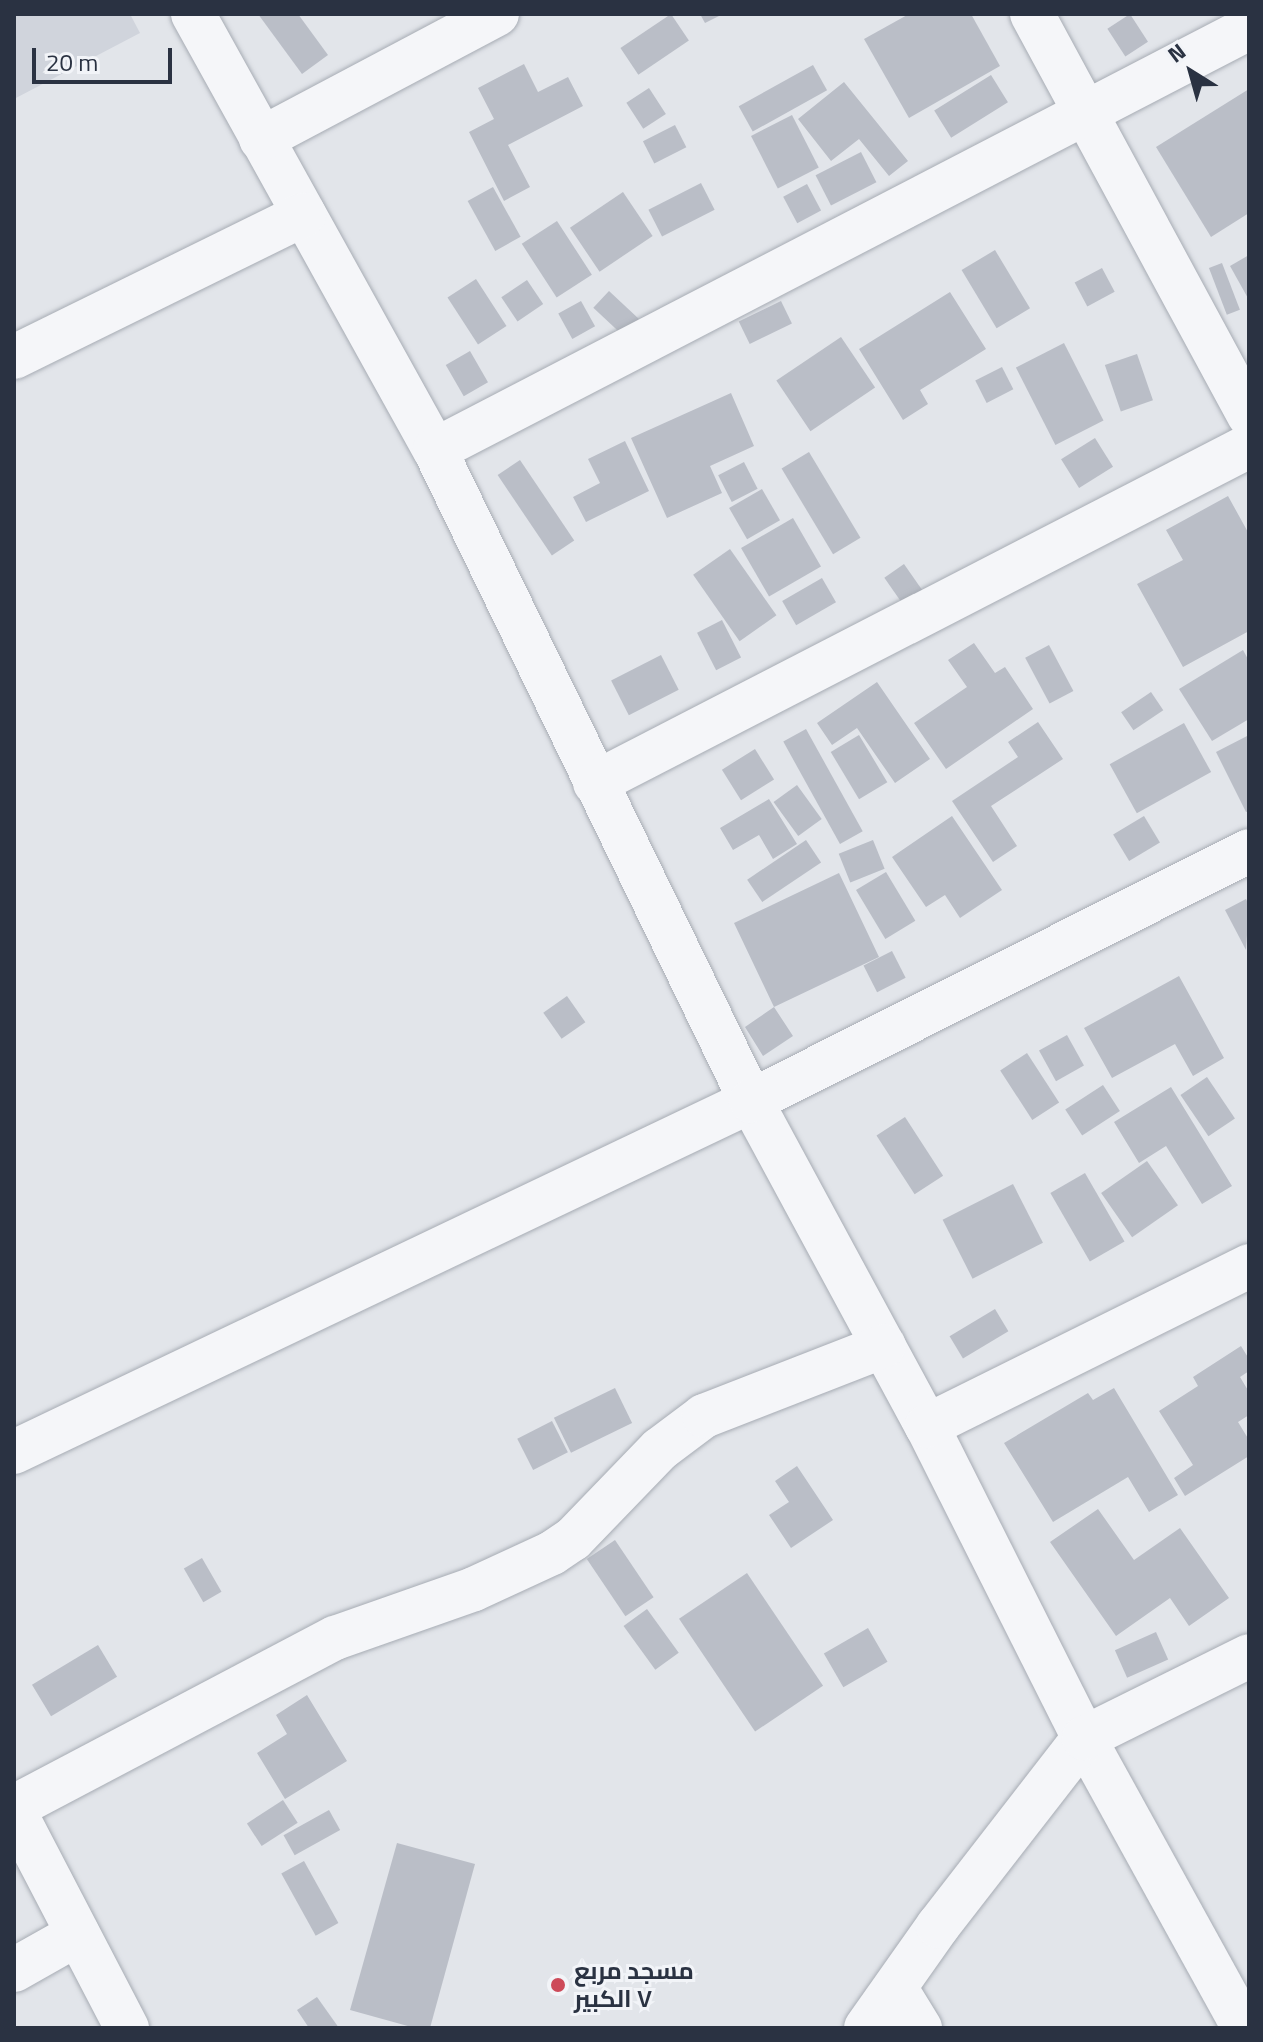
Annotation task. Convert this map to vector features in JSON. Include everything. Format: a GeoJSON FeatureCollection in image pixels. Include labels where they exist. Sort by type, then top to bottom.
{"type":"FeatureCollection","features":[{"type":"Feature","properties":{"kind":"street"},"geometry":{"type":"LineString","coordinates":[[193,14],[435,450],[751,1101],[927,1426],[1084,1738],[1244,2028]]}},
{"type":"Feature","properties":{"kind":"street"},"geometry":{"type":"LineString","coordinates":[[261,139],[497,14]]}},
{"type":"Feature","properties":{"kind":"street"},"geometry":{"type":"LineString","coordinates":[[1032,14],[1249,415]]}},
{"type":"Feature","properties":{"kind":"street"},"geometry":{"type":"LineString","coordinates":[[435,450],[1249,28]]}},
{"type":"Feature","properties":{"kind":"street"},"geometry":{"type":"LineString","coordinates":[[14,357],[304,214]]}},
{"type":"Feature","properties":{"kind":"street"},"geometry":{"type":"LineString","coordinates":[[595,783],[1249,446]]}},
{"type":"Feature","properties":{"kind":"street"},"geometry":{"type":"LineString","coordinates":[[14,1452],[751,1101],[1249,851]]}},
{"type":"Feature","properties":{"kind":"street"},"geometry":{"type":"LineString","coordinates":[[927,1426],[1249,1266]]}},
{"type":"Feature","properties":{"kind":"street"},"geometry":{"type":"LineString","coordinates":[[127,2028],[14,1809],[335,1638],[474,1589],[552,1553],[573,1539],[660,1449],[704,1416],[884,1346]]}},
{"type":"Feature","properties":{"kind":"street"},"geometry":{"type":"LineString","coordinates":[[866,2028],[938,1926],[1084,1738],[1249,1656]]}},
{"type":"Feature","properties":{"kind":"street"},"geometry":{"type":"LineString","coordinates":[[14,1970],[78,1934]]}},
{"type":"Feature","properties":{"kind":"street"},"geometry":{"type":"LineString","coordinates":[[896,1989],[920,2028]]}},
{"type":"Feature","properties":{"kind":"shaded area"},"geometry":{"type":"Polygon","coordinates":[[[14,14],[130,14],[140,33],[14,99],[14,14]]]}},
{"type":"Feature","properties":{"kind":"building"},"geometry":{"type":"Polygon","coordinates":[[[258,14],[298,14],[328,55],[302,74],[258,14]]]}},
{"type":"Feature","properties":{"kind":"building"},"geometry":{"type":"Polygon","coordinates":[[[671,14],[689,41],[638,75],[620,48],[671,14]]]}},
{"type":"Feature","properties":{"kind":"building"},"geometry":{"type":"Polygon","coordinates":[[[700,14],[723,14],[705,23],[700,14]]]}},
{"type":"Feature","properties":{"kind":"building"},"geometry":{"type":"Polygon","coordinates":[[[909,14],[971,14],[1000,66],[909,118],[864,39],[909,14]]]}},
{"type":"Feature","properties":{"kind":"building"},"geometry":{"type":"Polygon","coordinates":[[[1130,14],[1148,42],[1125,56],[1107,29],[1130,14]]]}},
{"type":"Feature","properties":{"kind":"building"},"geometry":{"type":"Polygon","coordinates":[[[524,64],[538,92],[568,77],[583,106],[508,145],[530,187],[504,201],[469,132],[494,119],[478,88],[524,64]]]}},
{"type":"Feature","properties":{"kind":"building"},"geometry":{"type":"Polygon","coordinates":[[[813,65],[827,90],[753,132],[739,106],[813,65]]]}},
{"type":"Feature","properties":{"kind":"building"},"geometry":{"type":"Polygon","coordinates":[[[991,75],[1008,102],[951,138],[934,111],[991,75]]]}},
{"type":"Feature","properties":{"kind":"building"},"geometry":{"type":"Polygon","coordinates":[[[844,82],[908,161],[889,176],[859,139],[831,161],[798,119],[844,82]]]}},
{"type":"Feature","properties":{"kind":"building"},"geometry":{"type":"Polygon","coordinates":[[[649,88],[666,114],[643,129],[626,103],[649,88]]]}},
{"type":"Feature","properties":{"kind":"building"},"geometry":{"type":"Polygon","coordinates":[[[1249,89],[1249,213],[1211,237],[1156,147],[1249,89]]]}},
{"type":"Feature","properties":{"kind":"building"},"geometry":{"type":"Polygon","coordinates":[[[792,115],[819,168],[778,188],[751,136],[792,115]]]}},
{"type":"Feature","properties":{"kind":"building"},"geometry":{"type":"Polygon","coordinates":[[[675,125],[686,147],[654,164],[643,141],[675,125]]]}},
{"type":"Feature","properties":{"kind":"building"},"geometry":{"type":"Polygon","coordinates":[[[861,152],[876,182],[831,205],[816,175],[861,152]]]}},
{"type":"Feature","properties":{"kind":"building"},"geometry":{"type":"Polygon","coordinates":[[[701,183],[715,210],[662,237],[648,210],[701,183]]]}},
{"type":"Feature","properties":{"kind":"building"},"geometry":{"type":"Polygon","coordinates":[[[807,184],[821,210],[797,223],[783,197],[807,184]]]}},
{"type":"Feature","properties":{"kind":"building"},"geometry":{"type":"Polygon","coordinates":[[[493,187],[521,237],[495,251],[468,201],[493,187]]]}},
{"type":"Feature","properties":{"kind":"building"},"geometry":{"type":"Polygon","coordinates":[[[623,192],[653,236],[600,272],[570,228],[623,192]]]}},
{"type":"Feature","properties":{"kind":"building"},"geometry":{"type":"Polygon","coordinates":[[[557,221],[592,275],[557,298],[522,244],[557,221]]]}},
{"type":"Feature","properties":{"kind":"building"},"geometry":{"type":"Polygon","coordinates":[[[995,250],[1030,308],[997,328],[962,270],[995,250]]]}},
{"type":"Feature","properties":{"kind":"building"},"geometry":{"type":"Polygon","coordinates":[[[1249,255],[1249,300],[1230,266],[1249,255]]]}},
{"type":"Feature","properties":{"kind":"building"},"geometry":{"type":"Polygon","coordinates":[[[1222,263],[1240,310],[1227,315],[1209,268],[1222,263]]]}},
{"type":"Feature","properties":{"kind":"building"},"geometry":{"type":"Polygon","coordinates":[[[1102,268],[1115,292],[1087,306],[1075,283],[1102,268]]]}},
{"type":"Feature","properties":{"kind":"building"},"geometry":{"type":"Polygon","coordinates":[[[476,279],[506,326],[478,344],[447,298],[476,279]]]}},
{"type":"Feature","properties":{"kind":"building"},"geometry":{"type":"Polygon","coordinates":[[[527,280],[543,304],[518,321],[501,297],[527,280]]]}},
{"type":"Feature","properties":{"kind":"building"},"geometry":{"type":"Polygon","coordinates":[[[609,291],[639,319],[623,336],[593,308],[609,291]]]}},
{"type":"Feature","properties":{"kind":"building"},"geometry":{"type":"Polygon","coordinates":[[[950,292],[986,349],[920,390],[928,404],[903,420],[859,349],[950,292]]]}},
{"type":"Feature","properties":{"kind":"building"},"geometry":{"type":"Polygon","coordinates":[[[581,301],[595,326],[572,339],[558,314],[581,301]]]}},
{"type":"Feature","properties":{"kind":"building"},"geometry":{"type":"Polygon","coordinates":[[[781,301],[792,323],[750,344],[739,322],[781,301]]]}},
{"type":"Feature","properties":{"kind":"building"},"geometry":{"type":"Polygon","coordinates":[[[841,337],[875,388],[810,431],[776,381],[841,337]]]}},
{"type":"Feature","properties":{"kind":"building"},"geometry":{"type":"Polygon","coordinates":[[[1064,343],[1103,421],[1055,445],[1016,368],[1064,343]]]}},
{"type":"Feature","properties":{"kind":"building"},"geometry":{"type":"Polygon","coordinates":[[[470,351],[488,382],[464,396],[446,365],[470,351]]]}},
{"type":"Feature","properties":{"kind":"building"},"geometry":{"type":"Polygon","coordinates":[[[1137,354],[1153,400],[1121,411],[1105,365],[1137,354]]]}},
{"type":"Feature","properties":{"kind":"building"},"geometry":{"type":"Polygon","coordinates":[[[1002,367],[1013,389],[987,403],[975,381],[1002,367]]]}},
{"type":"Feature","properties":{"kind":"building"},"geometry":{"type":"Polygon","coordinates":[[[731,393],[754,446],[710,466],[722,493],[667,518],[631,438],[731,393]]]}},
{"type":"Feature","properties":{"kind":"building"},"geometry":{"type":"Polygon","coordinates":[[[1095,438],[1113,467],[1079,488],[1061,459],[1095,438]]]}},
{"type":"Feature","properties":{"kind":"building"},"geometry":{"type":"Polygon","coordinates":[[[625,441],[649,491],[586,522],[573,497],[600,483],[588,459],[625,441]]]}},
{"type":"Feature","properties":{"kind":"building"},"geometry":{"type":"Polygon","coordinates":[[[809,452],[861,538],[833,554],[782,468],[809,452]]]}},
{"type":"Feature","properties":{"kind":"building"},"geometry":{"type":"Polygon","coordinates":[[[520,460],[574,540],[552,556],[498,475],[520,460]]]}},
{"type":"Feature","properties":{"kind":"building"},"geometry":{"type":"Polygon","coordinates":[[[744,462],[758,489],[732,502],[718,475],[744,462]]]}},
{"type":"Feature","properties":{"kind":"building"},"geometry":{"type":"Polygon","coordinates":[[[762,489],[780,520],[747,539],[729,508],[762,489]]]}},
{"type":"Feature","properties":{"kind":"building"},"geometry":{"type":"Polygon","coordinates":[[[1228,496],[1249,534],[1249,631],[1183,667],[1137,584],[1183,560],[1166,530],[1228,496]]]}},
{"type":"Feature","properties":{"kind":"building"},"geometry":{"type":"Polygon","coordinates":[[[793,518],[821,566],[769,596],[741,548],[793,518]]]}},
{"type":"Feature","properties":{"kind":"building"},"geometry":{"type":"Polygon","coordinates":[[[730,549],[776,615],[740,641],[693,575],[730,549]]]}},
{"type":"Feature","properties":{"kind":"building"},"geometry":{"type":"Polygon","coordinates":[[[904,564],[924,593],[904,606],[884,578],[904,564]]]}},
{"type":"Feature","properties":{"kind":"building"},"geometry":{"type":"Polygon","coordinates":[[[822,578],[836,602],[796,625],[782,601],[822,578]]]}},
{"type":"Feature","properties":{"kind":"building"},"geometry":{"type":"Polygon","coordinates":[[[722,620],[741,657],[716,670],[697,633],[722,620]]]}},
{"type":"Feature","properties":{"kind":"building"},"geometry":{"type":"Polygon","coordinates":[[[974,643],[995,673],[1005,667],[1033,709],[946,769],[914,723],[967,687],[948,660],[974,643]]]}},
{"type":"Feature","properties":{"kind":"building"},"geometry":{"type":"Polygon","coordinates":[[[1049,645],[1073,691],[1050,704],[1025,658],[1049,645]]]}},
{"type":"Feature","properties":{"kind":"building"},"geometry":{"type":"Polygon","coordinates":[[[1243,650],[1249,661],[1249,719],[1212,741],[1179,689],[1243,650]]]}},
{"type":"Feature","properties":{"kind":"building"},"geometry":{"type":"Polygon","coordinates":[[[661,655],[679,690],[629,715],[611,680],[661,655]]]}},
{"type":"Feature","properties":{"kind":"building"},"geometry":{"type":"Polygon","coordinates":[[[877,682],[930,759],[895,783],[857,728],[832,745],[817,723],[877,682]]]}},
{"type":"Feature","properties":{"kind":"building"},"geometry":{"type":"Polygon","coordinates":[[[1151,692],[1163,710],[1133,730],[1121,712],[1151,692]]]}},
{"type":"Feature","properties":{"kind":"building"},"geometry":{"type":"Polygon","coordinates":[[[1038,722],[1063,759],[991,806],[1017,846],[993,862],[952,801],[1018,757],[1008,742],[1038,722]]]}},
{"type":"Feature","properties":{"kind":"building"},"geometry":{"type":"Polygon","coordinates":[[[1184,723],[1211,772],[1137,813],[1110,764],[1184,723]]]}},
{"type":"Feature","properties":{"kind":"building"},"geometry":{"type":"Polygon","coordinates":[[[806,729],[863,831],[840,844],[783,742],[806,729]]]}},
{"type":"Feature","properties":{"kind":"building"},"geometry":{"type":"Polygon","coordinates":[[[859,735],[887,782],[859,799],[831,752],[859,735]]]}},
{"type":"Feature","properties":{"kind":"building"},"geometry":{"type":"Polygon","coordinates":[[[1249,735],[1249,811],[1246,812],[1216,752],[1249,735]]]}},
{"type":"Feature","properties":{"kind":"building"},"geometry":{"type":"Polygon","coordinates":[[[755,749],[774,780],[741,800],[722,770],[755,749]]]}},
{"type":"Feature","properties":{"kind":"building"},"geometry":{"type":"Polygon","coordinates":[[[797,785],[822,819],[798,836],[774,802],[797,785]]]}},
{"type":"Feature","properties":{"kind":"building"},"geometry":{"type":"Polygon","coordinates":[[[769,799],[797,844],[773,859],[759,835],[733,850],[720,828],[769,799]]]}},
{"type":"Feature","properties":{"kind":"building"},"geometry":{"type":"Polygon","coordinates":[[[952,816],[1002,890],[960,918],[945,895],[926,907],[892,857],[952,816]]]}},
{"type":"Feature","properties":{"kind":"building"},"geometry":{"type":"Polygon","coordinates":[[[1144,816],[1160,843],[1129,861],[1113,835],[1144,816]]]}},
{"type":"Feature","properties":{"kind":"building"},"geometry":{"type":"Polygon","coordinates":[[[806,840],[821,862],[762,902],[747,880],[806,840]]]}},
{"type":"Feature","properties":{"kind":"building"},"geometry":{"type":"Polygon","coordinates":[[[873,840],[885,869],[850,883],[839,854],[873,840]]]}},
{"type":"Feature","properties":{"kind":"building"},"geometry":{"type":"Polygon","coordinates":[[[886,872],[915,921],[885,939],[856,890],[886,872]]]}},
{"type":"Feature","properties":{"kind":"building"},"geometry":{"type":"Polygon","coordinates":[[[839,873],[879,957],[774,1007],[734,923],[839,873]]]}},
{"type":"Feature","properties":{"kind":"building"},"geometry":{"type":"Polygon","coordinates":[[[1246,899],[1249,905],[1246,950],[1225,910],[1246,899]]]}},
{"type":"Feature","properties":{"kind":"building"},"geometry":{"type":"Polygon","coordinates":[[[892,951],[906,978],[877,992],[863,966],[892,951]]]}},
{"type":"Feature","properties":{"kind":"building"},"geometry":{"type":"Polygon","coordinates":[[[1179,976],[1224,1058],[1193,1076],[1175,1044],[1112,1078],[1084,1028],[1179,976]]]}},
{"type":"Feature","properties":{"kind":"building"},"geometry":{"type":"Polygon","coordinates":[[[567,996],[585,1022],[562,1039],[543,1013],[567,996]]]}},
{"type":"Feature","properties":{"kind":"building"},"geometry":{"type":"Polygon","coordinates":[[[774,1007],[793,1036],[763,1056],[745,1027],[774,1007]]]}},
{"type":"Feature","properties":{"kind":"building"},"geometry":{"type":"Polygon","coordinates":[[[1067,1035],[1084,1066],[1056,1081],[1039,1051],[1067,1035]]]}},
{"type":"Feature","properties":{"kind":"building"},"geometry":{"type":"Polygon","coordinates":[[[1027,1053],[1059,1102],[1032,1120],[1000,1070],[1027,1053]]]}},
{"type":"Feature","properties":{"kind":"building"},"geometry":{"type":"Polygon","coordinates":[[[1207,1077],[1235,1118],[1208,1136],[1180,1095],[1207,1077]]]}},
{"type":"Feature","properties":{"kind":"building"},"geometry":{"type":"Polygon","coordinates":[[[1103,1085],[1120,1111],[1082,1136],[1065,1110],[1103,1085]]]}},
{"type":"Feature","properties":{"kind":"building"},"geometry":{"type":"Polygon","coordinates":[[[1171,1087],[1232,1186],[1202,1204],[1166,1146],[1139,1163],[1114,1122],[1171,1087]]]}},
{"type":"Feature","properties":{"kind":"building"},"geometry":{"type":"Polygon","coordinates":[[[905,1117],[943,1176],[915,1194],[876,1136],[905,1117]]]}},
{"type":"Feature","properties":{"kind":"building"},"geometry":{"type":"Polygon","coordinates":[[[1147,1161],[1178,1205],[1132,1237],[1101,1193],[1147,1161]]]}},
{"type":"Feature","properties":{"kind":"building"},"geometry":{"type":"Polygon","coordinates":[[[1085,1173],[1124,1241],[1090,1261],[1050,1193],[1085,1173]]]}},
{"type":"Feature","properties":{"kind":"building"},"geometry":{"type":"Polygon","coordinates":[[[1013,1184],[1043,1243],[973,1279],[943,1220],[1013,1184]]]}},
{"type":"Feature","properties":{"kind":"building"},"geometry":{"type":"Polygon","coordinates":[[[995,1309],[1008,1331],[963,1359],[950,1336],[995,1309]]]}},
{"type":"Feature","properties":{"kind":"building"},"geometry":{"type":"Polygon","coordinates":[[[1241,1346],[1249,1359],[1249,1371],[1240,1377],[1249,1392],[1249,1415],[1238,1422],[1249,1440],[1249,1456],[1185,1496],[1174,1478],[1193,1465],[1159,1411],[1198,1386],[1193,1377],[1241,1346]]]}},
{"type":"Feature","properties":{"kind":"building"},"geometry":{"type":"Polygon","coordinates":[[[615,1388],[632,1423],[571,1453],[554,1418],[615,1388]]]}},
{"type":"Feature","properties":{"kind":"building"},"geometry":{"type":"Polygon","coordinates":[[[1114,1388],[1178,1495],[1149,1512],[1128,1477],[1053,1522],[1004,1443],[1088,1393],[1093,1400],[1114,1388]]]}},
{"type":"Feature","properties":{"kind":"building"},"geometry":{"type":"Polygon","coordinates":[[[552,1421],[568,1452],[533,1470],[517,1439],[552,1421]]]}},
{"type":"Feature","properties":{"kind":"building"},"geometry":{"type":"Polygon","coordinates":[[[797,1466],[833,1520],[791,1548],[769,1515],[789,1502],[775,1481],[797,1466]]]}},
{"type":"Feature","properties":{"kind":"building"},"geometry":{"type":"Polygon","coordinates":[[[1098,1509],[1134,1560],[1180,1528],[1229,1598],[1189,1626],[1170,1598],[1116,1636],[1050,1542],[1098,1509]]]}},
{"type":"Feature","properties":{"kind":"building"},"geometry":{"type":"Polygon","coordinates":[[[615,1540],[654,1597],[625,1616],[587,1559],[615,1540]]]}},
{"type":"Feature","properties":{"kind":"building"},"geometry":{"type":"Polygon","coordinates":[[[202,1558],[222,1592],[203,1602],[184,1568],[202,1558]]]}},
{"type":"Feature","properties":{"kind":"building"},"geometry":{"type":"Polygon","coordinates":[[[747,1573],[823,1686],[755,1732],[679,1619],[747,1573]]]}},
{"type":"Feature","properties":{"kind":"building"},"geometry":{"type":"Polygon","coordinates":[[[647,1609],[679,1653],[655,1670],[624,1626],[647,1609]]]}},
{"type":"Feature","properties":{"kind":"building"},"geometry":{"type":"Polygon","coordinates":[[[868,1628],[887,1662],[843,1687],[824,1654],[868,1628]]]}},
{"type":"Feature","properties":{"kind":"building"},"geometry":{"type":"Polygon","coordinates":[[[1156,1632],[1168,1659],[1127,1678],[1115,1650],[1156,1632]]]}},
{"type":"Feature","properties":{"kind":"building"},"geometry":{"type":"Polygon","coordinates":[[[98,1645],[117,1677],[51,1716],[32,1685],[98,1645]]]}},
{"type":"Feature","properties":{"kind":"building"},"geometry":{"type":"Polygon","coordinates":[[[307,1695],[347,1761],[285,1799],[257,1753],[287,1734],[276,1715],[307,1695]]]}},
{"type":"Feature","properties":{"kind":"building"},"geometry":{"type":"Polygon","coordinates":[[[283,1800],[298,1823],[262,1846],[247,1823],[283,1800]]]}},
{"type":"Feature","properties":{"kind":"building"},"geometry":{"type":"Polygon","coordinates":[[[329,1810],[340,1830],[295,1855],[284,1835],[329,1810]]]}},
{"type":"Feature","properties":{"kind":"building"},"geometry":{"type":"Polygon","coordinates":[[[397,1843],[475,1864],[430,2028],[415,2028],[350,2010],[397,1843]]]}},
{"type":"Feature","properties":{"kind":"building"},"geometry":{"type":"Polygon","coordinates":[[[304,1861],[338,1923],[316,1936],[281,1874],[304,1861]]]}},
{"type":"Feature","properties":{"kind":"building"},"geometry":{"type":"Polygon","coordinates":[[[317,1997],[339,2028],[309,2028],[297,2010],[317,1997]]]}},
{"type":"Feature","properties":{"kind":"place","name":"مسجد مربع ٧ الكبير"},"geometry":{"type":"Point","coordinates":[558,1985]}}]}
